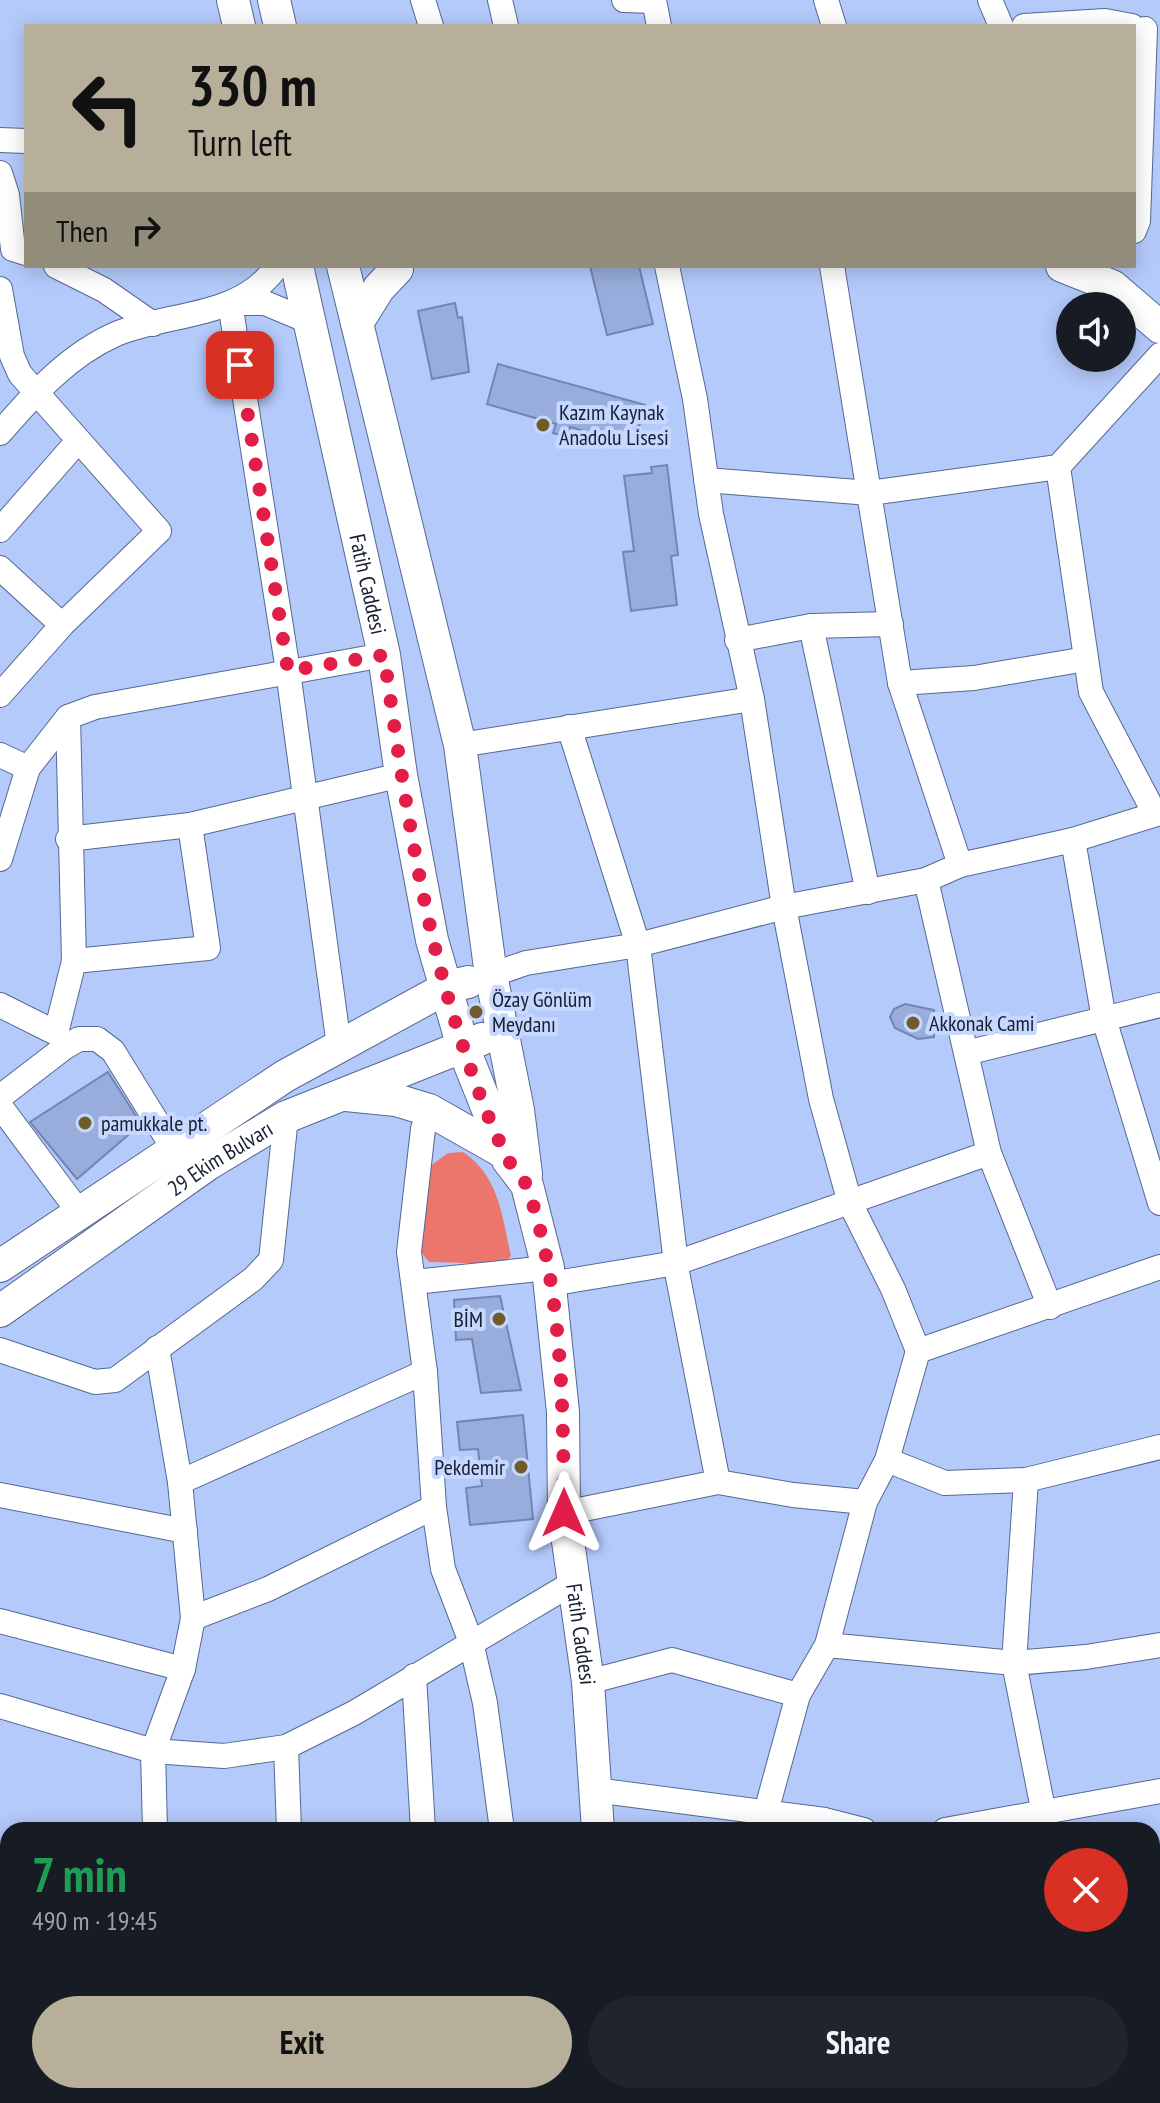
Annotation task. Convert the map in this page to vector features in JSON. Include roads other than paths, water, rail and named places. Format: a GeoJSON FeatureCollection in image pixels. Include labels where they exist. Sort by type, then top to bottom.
{"type":"FeatureCollection","features":[{"type":"Feature","properties":{"kind":"main road"},"geometry":{"type":"LineString","coordinates":[[233,0],[239,24]]}},
{"type":"Feature","properties":{"kind":"main road"},"geometry":{"type":"LineString","coordinates":[[274,0],[280,24]]}},
{"type":"Feature","properties":{"kind":"main road","name":"Fatih Caddesi"},"geometry":{"type":"LineString","coordinates":[[297,268],[384,655],[401,775],[432,940],[463,1047],[505,1153],[527,1185],[549,1276],[563,1412],[564,1513],[571,1584],[588,1682],[597,1822]]}},
{"type":"Feature","properties":{"kind":"main road"},"geometry":{"type":"LineString","coordinates":[[325,268],[345,275],[390,268]]}},
{"type":"Feature","properties":{"kind":"main road"},"geometry":{"type":"LineString","coordinates":[[357,323],[395,268]]}},
{"type":"Feature","properties":{"kind":"main road"},"geometry":{"type":"LineString","coordinates":[[1073,268],[1116,276],[1160,327]]}},
{"type":"Feature","properties":{"kind":"main road"},"geometry":{"type":"LineString","coordinates":[[345,275],[460,745],[491,975],[518,1110],[527,1185]]}},
{"type":"Feature","properties":{"kind":"main road"},"geometry":{"type":"LineString","coordinates":[[319,366],[329,319],[345,275]]}},
{"type":"Feature","properties":{"kind":"main road","name":"29 Ekim Bulvarı"},"geometry":{"type":"LineString","coordinates":[[0,1266],[285,1076],[448,987],[491,975]]}},
{"type":"Feature","properties":{"kind":"main road","name":"29 Ekim Bulvarı"},"geometry":{"type":"LineString","coordinates":[[0,1311],[208,1164],[286,1117],[501,1032]]}},
{"type":"Feature","properties":{"kind":"main road"},"geometry":{"type":"LineString","coordinates":[[339,1094],[396,1100],[429,1110],[505,1153]]}},
{"type":"Feature","properties":{"kind":"street"},"geometry":{"type":"LineString","coordinates":[[423,0],[430,24]]}},
{"type":"Feature","properties":{"kind":"street"},"geometry":{"type":"LineString","coordinates":[[500,0],[506,24]]}},
{"type":"Feature","properties":{"kind":"street"},"geometry":{"type":"LineString","coordinates":[[624,0],[654,0],[659,24]]}},
{"type":"Feature","properties":{"kind":"street"},"geometry":{"type":"LineString","coordinates":[[826,0],[833,24]]}},
{"type":"Feature","properties":{"kind":"street"},"geometry":{"type":"LineString","coordinates":[[990,0],[1000,24]]}},
{"type":"Feature","properties":{"kind":"street"},"geometry":{"type":"LineString","coordinates":[[1035,24],[1104,11],[1134,24]]}},
{"type":"Feature","properties":{"kind":"street"},"geometry":{"type":"LineString","coordinates":[[1136,226],[1143,137],[1143,28]]}},
{"type":"Feature","properties":{"kind":"street"},"geometry":{"type":"LineString","coordinates":[[0,140],[24,141]]}},
{"type":"Feature","properties":{"kind":"street"},"geometry":{"type":"LineString","coordinates":[[0,173],[7,195],[13,252]]}},
{"type":"Feature","properties":{"kind":"street"},"geometry":{"type":"LineString","coordinates":[[60,268],[104,290],[153,324]]}},
{"type":"Feature","properties":{"kind":"street"},"geometry":{"type":"LineString","coordinates":[[0,433],[35,392],[75,358],[116,334],[230,303],[254,291],[275,268]]}},
{"type":"Feature","properties":{"kind":"street"},"geometry":{"type":"LineString","coordinates":[[667,268],[695,399],[706,480],[737,640],[752,699],[784,907],[821,1099],[850,1203],[893,1289],[918,1351],[887,1460],[865,1502],[827,1645],[798,1695],[766,1812]]}},
{"type":"Feature","properties":{"kind":"street"},"geometry":{"type":"LineString","coordinates":[[832,268],[900,683],[960,865]]}},
{"type":"Feature","properties":{"kind":"street"},"geometry":{"type":"LineString","coordinates":[[0,289],[12,356],[20,374],[159,531],[5,678]]}},
{"type":"Feature","properties":{"kind":"street"},"geometry":{"type":"LineString","coordinates":[[230,303],[265,303],[308,321]]}},
{"type":"Feature","properties":{"kind":"street"},"geometry":{"type":"LineString","coordinates":[[230,303],[288,671],[339,1046]]}},
{"type":"Feature","properties":{"kind":"street"},"geometry":{"type":"LineString","coordinates":[[706,480],[870,493],[1058,467],[1160,355]]}},
{"type":"Feature","properties":{"kind":"street"},"geometry":{"type":"LineString","coordinates":[[0,530],[77,442]]}},
{"type":"Feature","properties":{"kind":"street"},"geometry":{"type":"LineString","coordinates":[[491,975],[526,963],[638,945],[784,907],[926,880],[960,865],[1073,840],[1158,814],[1091,692],[1058,467]]}},
{"type":"Feature","properties":{"kind":"street"},"geometry":{"type":"LineString","coordinates":[[0,568],[62,625]]}},
{"type":"Feature","properties":{"kind":"street"},"geometry":{"type":"LineString","coordinates":[[737,640],[811,626],[891,624]]}},
{"type":"Feature","properties":{"kind":"street"},"geometry":{"type":"LineString","coordinates":[[811,626],[868,892]]}},
{"type":"Feature","properties":{"kind":"street"},"geometry":{"type":"LineString","coordinates":[[1,851],[28,768],[68,717],[95,707],[384,655]]}},
{"type":"Feature","properties":{"kind":"street"},"geometry":{"type":"LineString","coordinates":[[900,683],[974,678],[1086,659]]}},
{"type":"Feature","properties":{"kind":"street"},"geometry":{"type":"LineString","coordinates":[[460,745],[752,699]]}},
{"type":"Feature","properties":{"kind":"street"},"geometry":{"type":"LineString","coordinates":[[0,1097],[61,1040],[74,961],[68,839],[68,717]]}},
{"type":"Feature","properties":{"kind":"street"},"geometry":{"type":"LineString","coordinates":[[569,727],[638,945],[676,1263],[718,1482]]}},
{"type":"Feature","properties":{"kind":"street"},"geometry":{"type":"LineString","coordinates":[[0,755],[28,768]]}},
{"type":"Feature","properties":{"kind":"street"},"geometry":{"type":"LineString","coordinates":[[68,839],[190,825],[401,775]]}},
{"type":"Feature","properties":{"kind":"street"},"geometry":{"type":"LineString","coordinates":[[74,961],[208,948],[190,825]]}},
{"type":"Feature","properties":{"kind":"street"},"geometry":{"type":"LineString","coordinates":[[1073,840],[1104,1019],[1160,1203]]}},
{"type":"Feature","properties":{"kind":"street"},"geometry":{"type":"LineString","coordinates":[[926,880],[989,1153],[1050,1307]]}},
{"type":"Feature","properties":{"kind":"street"},"geometry":{"type":"LineString","coordinates":[[0,1005],[61,1040],[88,1038],[106,1044],[173,1148]]}},
{"type":"Feature","properties":{"kind":"street"},"geometry":{"type":"LineString","coordinates":[[966,1053],[1160,1005]]}},
{"type":"Feature","properties":{"kind":"street"},"geometry":{"type":"LineString","coordinates":[[0,1106],[79,1212]]}},
{"type":"Feature","properties":{"kind":"street"},"geometry":{"type":"LineString","coordinates":[[429,1110],[423,1129],[409,1252],[425,1372],[434,1507],[443,1569],[471,1642],[485,1703],[501,1822]]}},
{"type":"Feature","properties":{"kind":"street"},"geometry":{"type":"LineString","coordinates":[[0,1350],[95,1382],[115,1380],[253,1279],[271,1260],[286,1117]]}},
{"type":"Feature","properties":{"kind":"street"},"geometry":{"type":"LineString","coordinates":[[414,1282],[549,1276],[676,1263],[989,1153]]}},
{"type":"Feature","properties":{"kind":"street"},"geometry":{"type":"LineString","coordinates":[[918,1351],[1160,1267]]}},
{"type":"Feature","properties":{"kind":"street"},"geometry":{"type":"LineString","coordinates":[[155,1822],[153,1751],[183,1669],[193,1618],[180,1482],[157,1348]]}},
{"type":"Feature","properties":{"kind":"street"},"geometry":{"type":"LineString","coordinates":[[180,1482],[425,1372]]}},
{"type":"Feature","properties":{"kind":"street"},"geometry":{"type":"LineString","coordinates":[[887,1460],[945,1483],[1026,1480],[1160,1447]]}},
{"type":"Feature","properties":{"kind":"street"},"geometry":{"type":"LineString","coordinates":[[1026,1480],[1014,1663],[1058,1818]]}},
{"type":"Feature","properties":{"kind":"street"},"geometry":{"type":"LineString","coordinates":[[564,1513],[718,1482],[793,1495],[865,1502]]}},
{"type":"Feature","properties":{"kind":"street"},"geometry":{"type":"LineString","coordinates":[[0,1495],[185,1531]]}},
{"type":"Feature","properties":{"kind":"street"},"geometry":{"type":"LineString","coordinates":[[193,1618],[268,1589],[434,1507]]}},
{"type":"Feature","properties":{"kind":"street"},"geometry":{"type":"LineString","coordinates":[[0,1706],[153,1751],[224,1756],[286,1747],[354,1713],[571,1584]]}},
{"type":"Feature","properties":{"kind":"street"},"geometry":{"type":"LineString","coordinates":[[0,1621],[183,1669]]}},
{"type":"Feature","properties":{"kind":"street"},"geometry":{"type":"LineString","coordinates":[[827,1645],[1014,1663],[1086,1657],[1160,1645]]}},
{"type":"Feature","properties":{"kind":"street"},"geometry":{"type":"LineString","coordinates":[[588,1682],[672,1660],[798,1695]]}},
{"type":"Feature","properties":{"kind":"street"},"geometry":{"type":"LineString","coordinates":[[414,1676],[423,1822]]}},
{"type":"Feature","properties":{"kind":"street"},"geometry":{"type":"LineString","coordinates":[[286,1747],[289,1822]]}},
{"type":"Feature","properties":{"kind":"street"},"geometry":{"type":"LineString","coordinates":[[595,1790],[766,1812],[811,1822]]}},
{"type":"Feature","properties":{"kind":"street"},"geometry":{"type":"LineString","coordinates":[[980,1822],[998,1818],[1058,1818],[1160,1791]]}},
{"type":"Feature","properties":{"kind":"place","name":"Kazım Kaynak Anadolu Lisesi"},"geometry":{"type":"Point","coordinates":[543,425]}},
{"type":"Feature","properties":{"kind":"place","name":"Özay Gönlüm Meydanı"},"geometry":{"type":"Point","coordinates":[476,1012]}},
{"type":"Feature","properties":{"kind":"place","name":"Akkonak Cami"},"geometry":{"type":"Point","coordinates":[913,1023]}},
{"type":"Feature","properties":{"kind":"place","name":"pamukkale pt."},"geometry":{"type":"Point","coordinates":[85,1123]}},
{"type":"Feature","properties":{"kind":"place","name":"BİM"},"geometry":{"type":"Point","coordinates":[499,1319]}},
{"type":"Feature","properties":{"kind":"place","name":"Pekdemir"},"geometry":{"type":"Point","coordinates":[521,1467]}}]}
